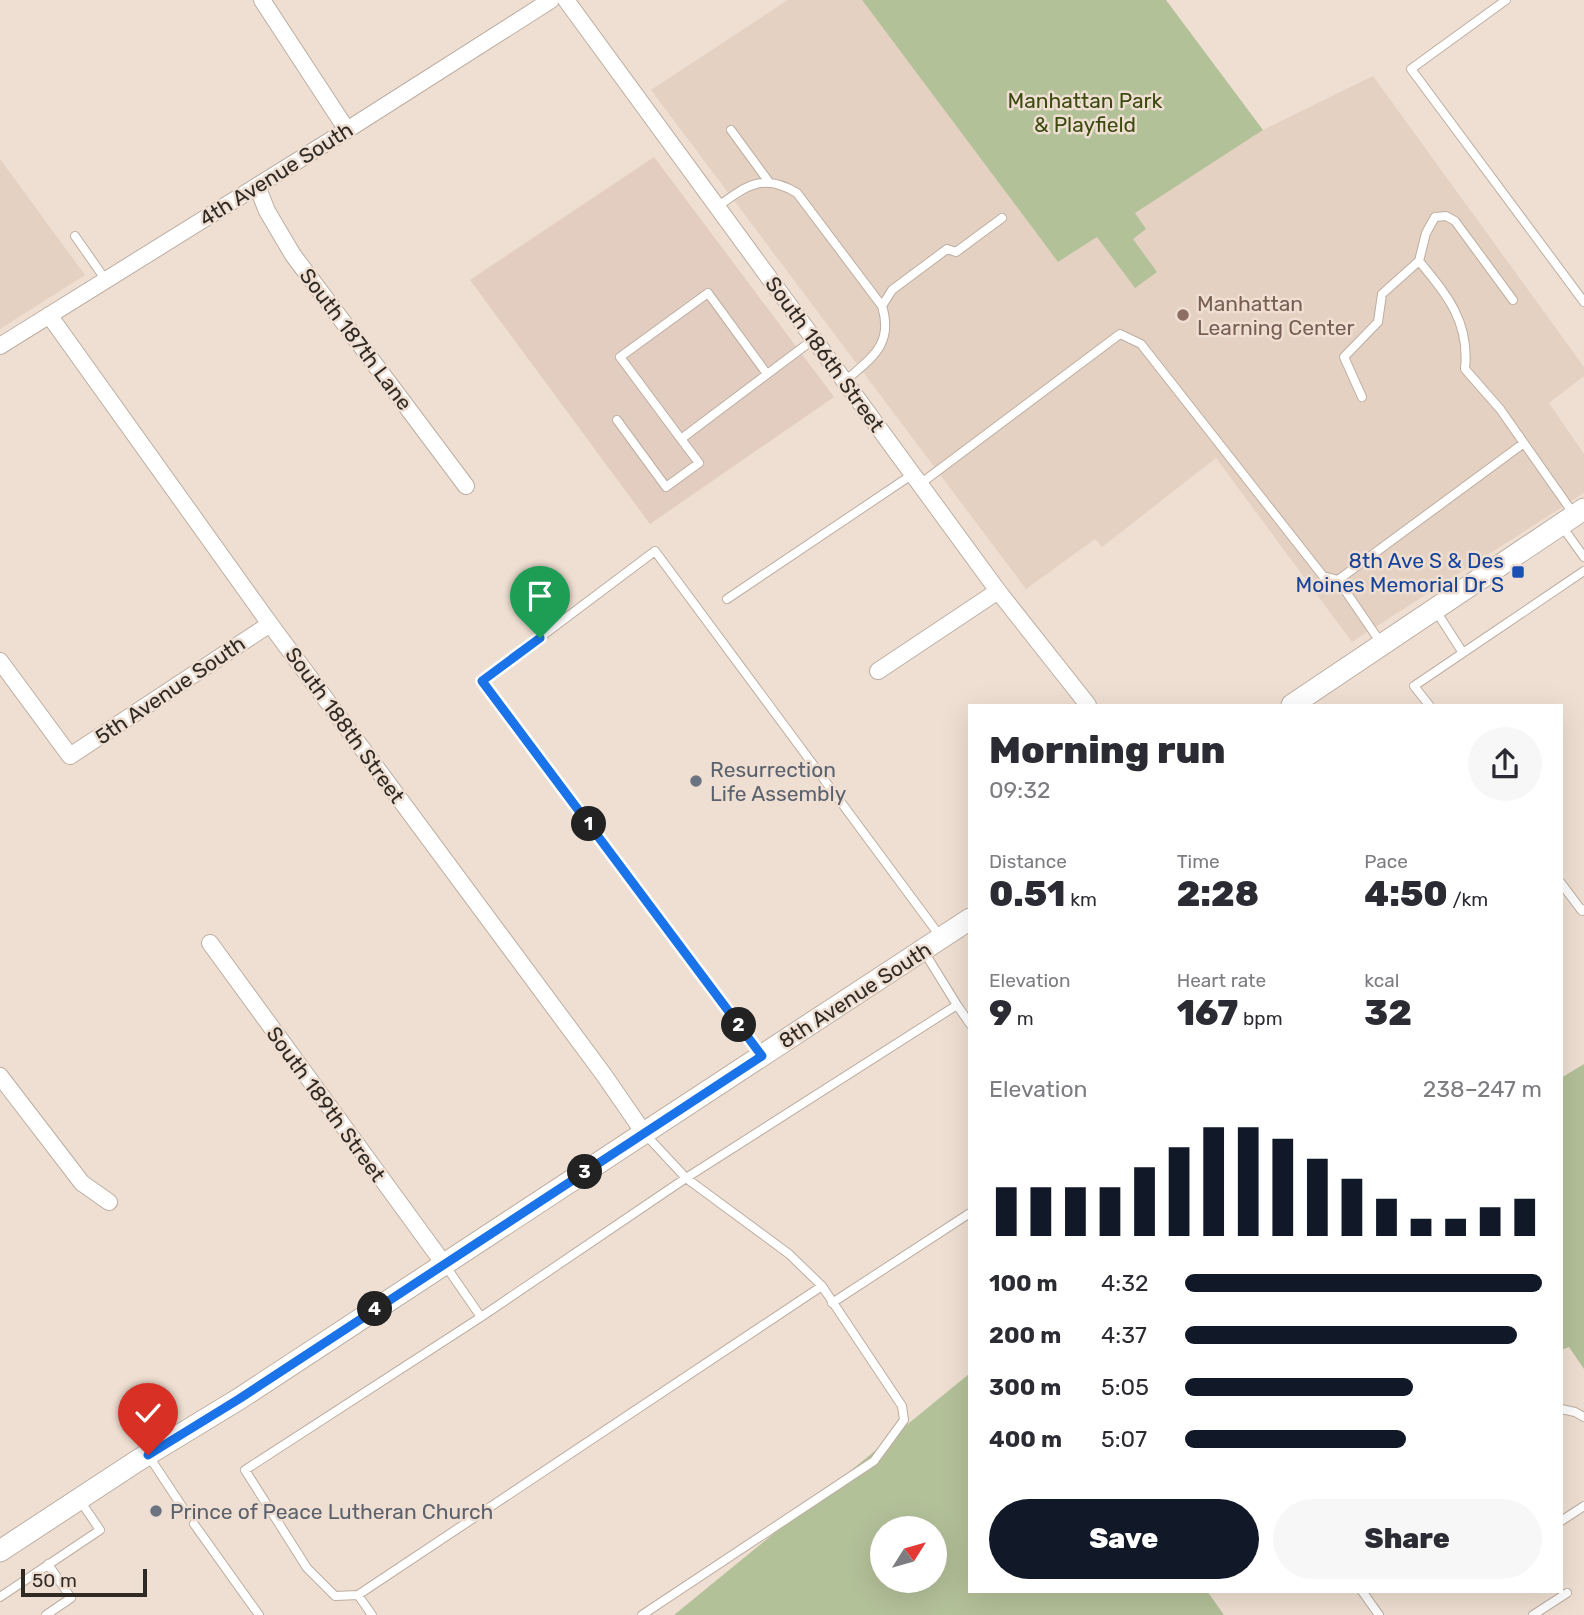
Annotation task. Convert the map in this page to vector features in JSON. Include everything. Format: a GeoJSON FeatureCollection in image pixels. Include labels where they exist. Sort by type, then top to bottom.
{"type":"FeatureCollection","features":[{"type":"Feature","properties":{"kind":"street"},"geometry":{"type":"LineString","coordinates":[[262,0],[347,130]]}},
{"type":"Feature","properties":{"kind":"street","name":"4th Avenue South"},"geometry":{"type":"LineString","coordinates":[[0,346],[551,0]]}},
{"type":"Feature","properties":{"kind":"street","name":"South 186th Street"},"geometry":{"type":"LineString","coordinates":[[566,0],[998,591],[1087,704]]}},
{"type":"Feature","properties":{"kind":"street","name":"South 187th Lane"},"geometry":{"type":"LineString","coordinates":[[257,186],[267,212],[293,255],[466,486]]}},
{"type":"Feature","properties":{"kind":"street","name":"South 188th Street"},"geometry":{"type":"LineString","coordinates":[[49,315],[270,624],[604,1075],[644,1133]]}},
{"type":"Feature","properties":{"kind":"street"},"geometry":{"type":"LineString","coordinates":[[1294,704],[1573,516]]}},
{"type":"Feature","properties":{"kind":"street"},"geometry":{"type":"LineString","coordinates":[[878,671],[998,591]]}},
{"type":"Feature","properties":{"kind":"street","name":"5th Avenue South"},"geometry":{"type":"LineString","coordinates":[[0,662],[70,756],[270,624]]}},
{"type":"Feature","properties":{"kind":"street","name":"8th Avenue South"},"geometry":{"type":"LineString","coordinates":[[0,1551],[239,1399],[968,920]]}},
{"type":"Feature","properties":{"kind":"street","name":"South 189th Street"},"geometry":{"type":"LineString","coordinates":[[210,943],[444,1264]]}},
{"type":"Feature","properties":{"kind":"street"},"geometry":{"type":"LineString","coordinates":[[0,1076],[82,1184],[109,1202]]}},
{"type":"Feature","properties":{"kind":"lane"},"geometry":{"type":"LineString","coordinates":[[1506,0],[1411,69],[1584,302]]}},
{"type":"Feature","properties":{"kind":"lane"},"geometry":{"type":"LineString","coordinates":[[732,130],[769,182]]}},
{"type":"Feature","properties":{"kind":"lane"},"geometry":{"type":"LineString","coordinates":[[717,207],[741,190],[755,184],[769,182],[784,185],[797,193],[882,306],[886,334],[880,348],[845,381]]}},
{"type":"Feature","properties":{"kind":"lane"},"geometry":{"type":"LineString","coordinates":[[1362,397],[1344,357],[1378,322],[1382,294],[1419,261],[1426,233],[1435,217],[1446,216],[1454,221],[1513,300]]}},
{"type":"Feature","properties":{"kind":"lane"},"geometry":{"type":"LineString","coordinates":[[882,306],[891,290],[947,250],[956,253],[1002,218]]}},
{"type":"Feature","properties":{"kind":"lane"},"geometry":{"type":"LineString","coordinates":[[75,236],[105,279]]}},
{"type":"Feature","properties":{"kind":"lane"},"geometry":{"type":"LineString","coordinates":[[1419,261],[1452,302],[1467,348],[1465,369],[1500,409],[1573,516],[1584,557]]}},
{"type":"Feature","properties":{"kind":"lane"},"geometry":{"type":"LineString","coordinates":[[617,420],[666,487],[699,463],[620,357],[708,293],[767,374]]}},
{"type":"Feature","properties":{"kind":"lane"},"geometry":{"type":"LineString","coordinates":[[727,599],[917,479],[1119,334],[1141,344],[1323,576],[1338,580],[1382,645]]}},
{"type":"Feature","properties":{"kind":"lane"},"geometry":{"type":"LineString","coordinates":[[681,439],[814,339]]}},
{"type":"Feature","properties":{"kind":"lane"},"geometry":{"type":"LineString","coordinates":[[1338,580],[1524,443]]}},
{"type":"Feature","properties":{"kind":"lane"},"geometry":{"type":"LineString","coordinates":[[762,1056],[482,681],[656,551],[942,938]]}},
{"type":"Feature","properties":{"kind":"lane"},"geometry":{"type":"LineString","coordinates":[[1428,704],[1414,686],[1584,571]]}},
{"type":"Feature","properties":{"kind":"lane"},"geometry":{"type":"LineString","coordinates":[[1435,609],[1463,653]]}},
{"type":"Feature","properties":{"kind":"lane"},"geometry":{"type":"LineString","coordinates":[[1563,886],[1582,911],[1584,909]]}},
{"type":"Feature","properties":{"kind":"lane"},"geometry":{"type":"LineString","coordinates":[[923,950],[968,1021]]}},
{"type":"Feature","properties":{"kind":"lane"},"geometry":{"type":"LineString","coordinates":[[822,1286],[358,1595],[335,1596],[307,1568],[245,1470],[481,1317],[686,1178],[957,1004]]}},
{"type":"Feature","properties":{"kind":"lane"},"geometry":{"type":"LineString","coordinates":[[642,1615],[874,1461],[904,1420],[902,1406],[822,1286],[789,1254],[686,1178],[644,1133]]}},
{"type":"Feature","properties":{"kind":"lane"},"geometry":{"type":"LineString","coordinates":[[832,1303],[968,1214]]}},
{"type":"Feature","properties":{"kind":"lane"},"geometry":{"type":"LineString","coordinates":[[444,1264],[481,1317]]}},
{"type":"Feature","properties":{"kind":"lane"},"geometry":{"type":"LineString","coordinates":[[1563,1409],[1575,1412],[1584,1418]]}},
{"type":"Feature","properties":{"kind":"lane"},"geometry":{"type":"LineString","coordinates":[[148,1455],[187,1514]]}},
{"type":"Feature","properties":{"kind":"lane"},"geometry":{"type":"LineString","coordinates":[[0,1597],[100,1530],[79,1499]]}},
{"type":"Feature","properties":{"kind":"lane"},"geometry":{"type":"LineString","coordinates":[[1563,1520],[1584,1506]]}},
{"type":"Feature","properties":{"kind":"lane"},"geometry":{"type":"LineString","coordinates":[[194,1524],[259,1615]]}},
{"type":"Feature","properties":{"kind":"lane"},"geometry":{"type":"LineString","coordinates":[[46,1615],[71,1598],[48,1564]]}},
{"type":"Feature","properties":{"kind":"lane"},"geometry":{"type":"LineString","coordinates":[[1363,1593],[1378,1615]]}},
{"type":"Feature","properties":{"kind":"lane"},"geometry":{"type":"LineString","coordinates":[[1533,1615],[1567,1593]]}},
{"type":"Feature","properties":{"kind":"lane"},"geometry":{"type":"LineString","coordinates":[[358,1595],[372,1615]]}},
{"type":"Feature","properties":{"kind":"shaded area","name":"Manhattan Learning Center"},"geometry":{"type":"Polygon","coordinates":[[[788,0],[862,0],[1058,262],[1263,130],[1373,76],[1584,367],[1584,376],[1549,403],[1584,454],[1584,493],[1352,642],[1216,458],[1102,547],[1095,539],[1026,589],[651,90],[788,0]]]}},
{"type":"Feature","properties":{"kind":"shaded area"},"geometry":{"type":"Polygon","coordinates":[[[654,157],[834,397],[650,524],[470,280],[654,157]]]}},
{"type":"Feature","properties":{"kind":"shaded area"},"geometry":{"type":"Polygon","coordinates":[[[0,159],[85,275],[0,329],[0,159]]]}},
{"type":"Feature","properties":{"kind":"green space","name":"Manhattan Park & Playfield"},"geometry":{"type":"Polygon","coordinates":[[[862,0],[1166,0],[1263,130],[1135,213],[1146,229],[1133,239],[1157,272],[1135,288],[1097,237],[1058,262],[862,0]]]}},
{"type":"Feature","properties":{"kind":"green space"},"geometry":{"type":"Polygon","coordinates":[[[1584,1064],[1584,1369],[1569,1347],[1563,1349],[1563,1077],[1584,1064]]]}},
{"type":"Feature","properties":{"kind":"green space"},"geometry":{"type":"Polygon","coordinates":[[[968,1375],[968,1593],[1208,1593],[1224,1615],[674,1615],[968,1375]]]}},
{"type":"Feature","properties":{"kind":"place","name":"Manhattan Learning Center"},"geometry":{"type":"Point","coordinates":[1183,315]}},
{"type":"Feature","properties":{"kind":"place","name":"8th Ave S & Des Moines Memorial Dr S"},"geometry":{"type":"Point","coordinates":[1518,572]}},
{"type":"Feature","properties":{"kind":"place","name":"Resurrection Life Assembly"},"geometry":{"type":"Point","coordinates":[696,781]}},
{"type":"Feature","properties":{"kind":"place","name":"Prince of Peace Lutheran Church"},"geometry":{"type":"Point","coordinates":[156,1511]}},
{"type":"Feature","properties":{"kind":"route"},"geometry":{"type":"LineString","coordinates":[[148,1455],[239,1399],[762,1056],[482,681],[540,638]]}}]}
